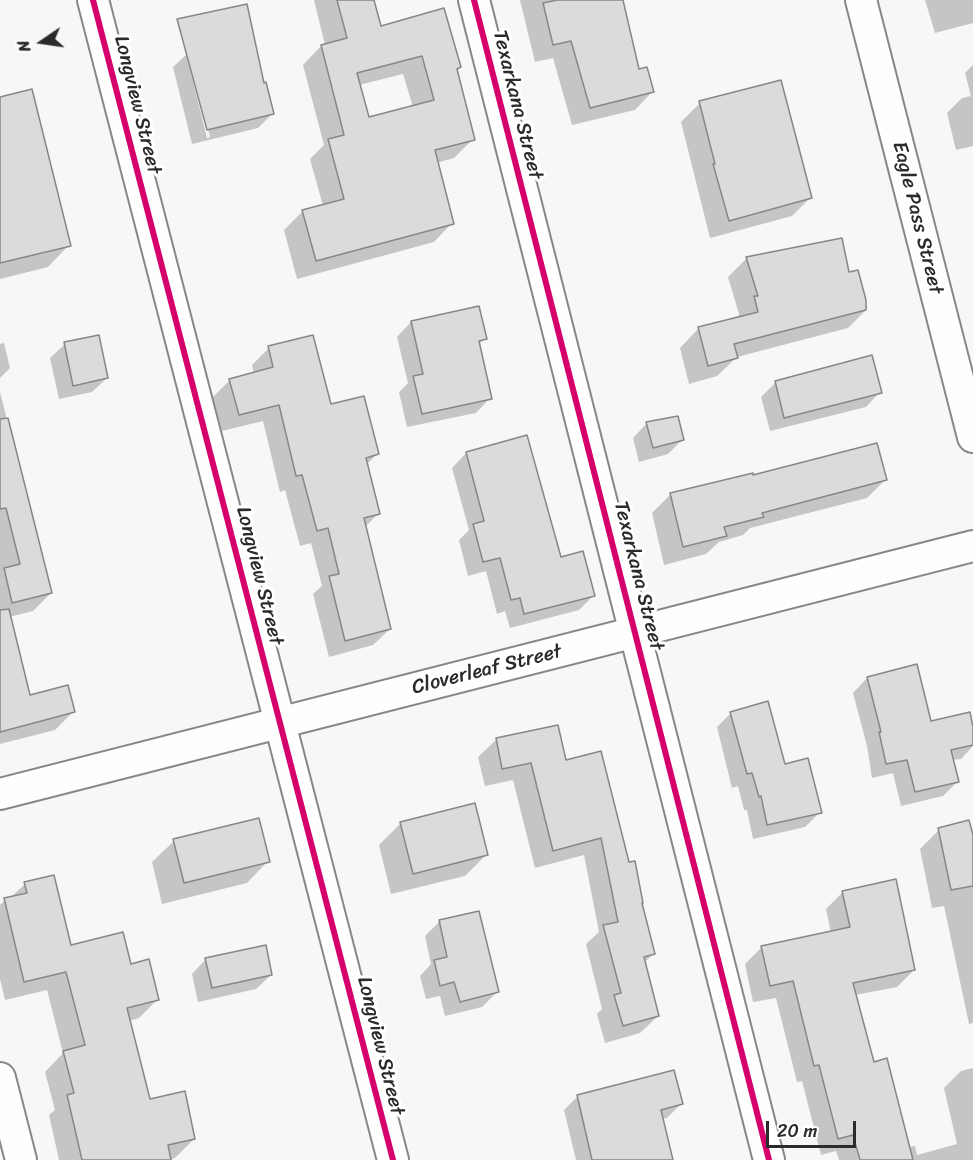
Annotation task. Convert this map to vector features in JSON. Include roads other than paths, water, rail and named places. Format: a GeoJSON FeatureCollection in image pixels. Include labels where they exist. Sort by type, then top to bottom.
{"type":"FeatureCollection","features":[{"type":"Feature","properties":{"kind":"street","name":"Longview Street"},"geometry":{"type":"LineString","coordinates":[[93,0],[393,1160]]}},
{"type":"Feature","properties":{"kind":"street","name":"Texarkana Street"},"geometry":{"type":"LineString","coordinates":[[474,0],[769,1160]]}},
{"type":"Feature","properties":{"kind":"street","name":"Eagle Pass Street"},"geometry":{"type":"LineString","coordinates":[[861,0],[973,437]]}},
{"type":"Feature","properties":{"kind":"street","name":"Cloverleaf Street"},"geometry":{"type":"LineString","coordinates":[[0,794],[973,546]]}},
{"type":"Feature","properties":{"kind":"street"},"geometry":{"type":"LineString","coordinates":[[0,1078],[21,1160]]}}]}
